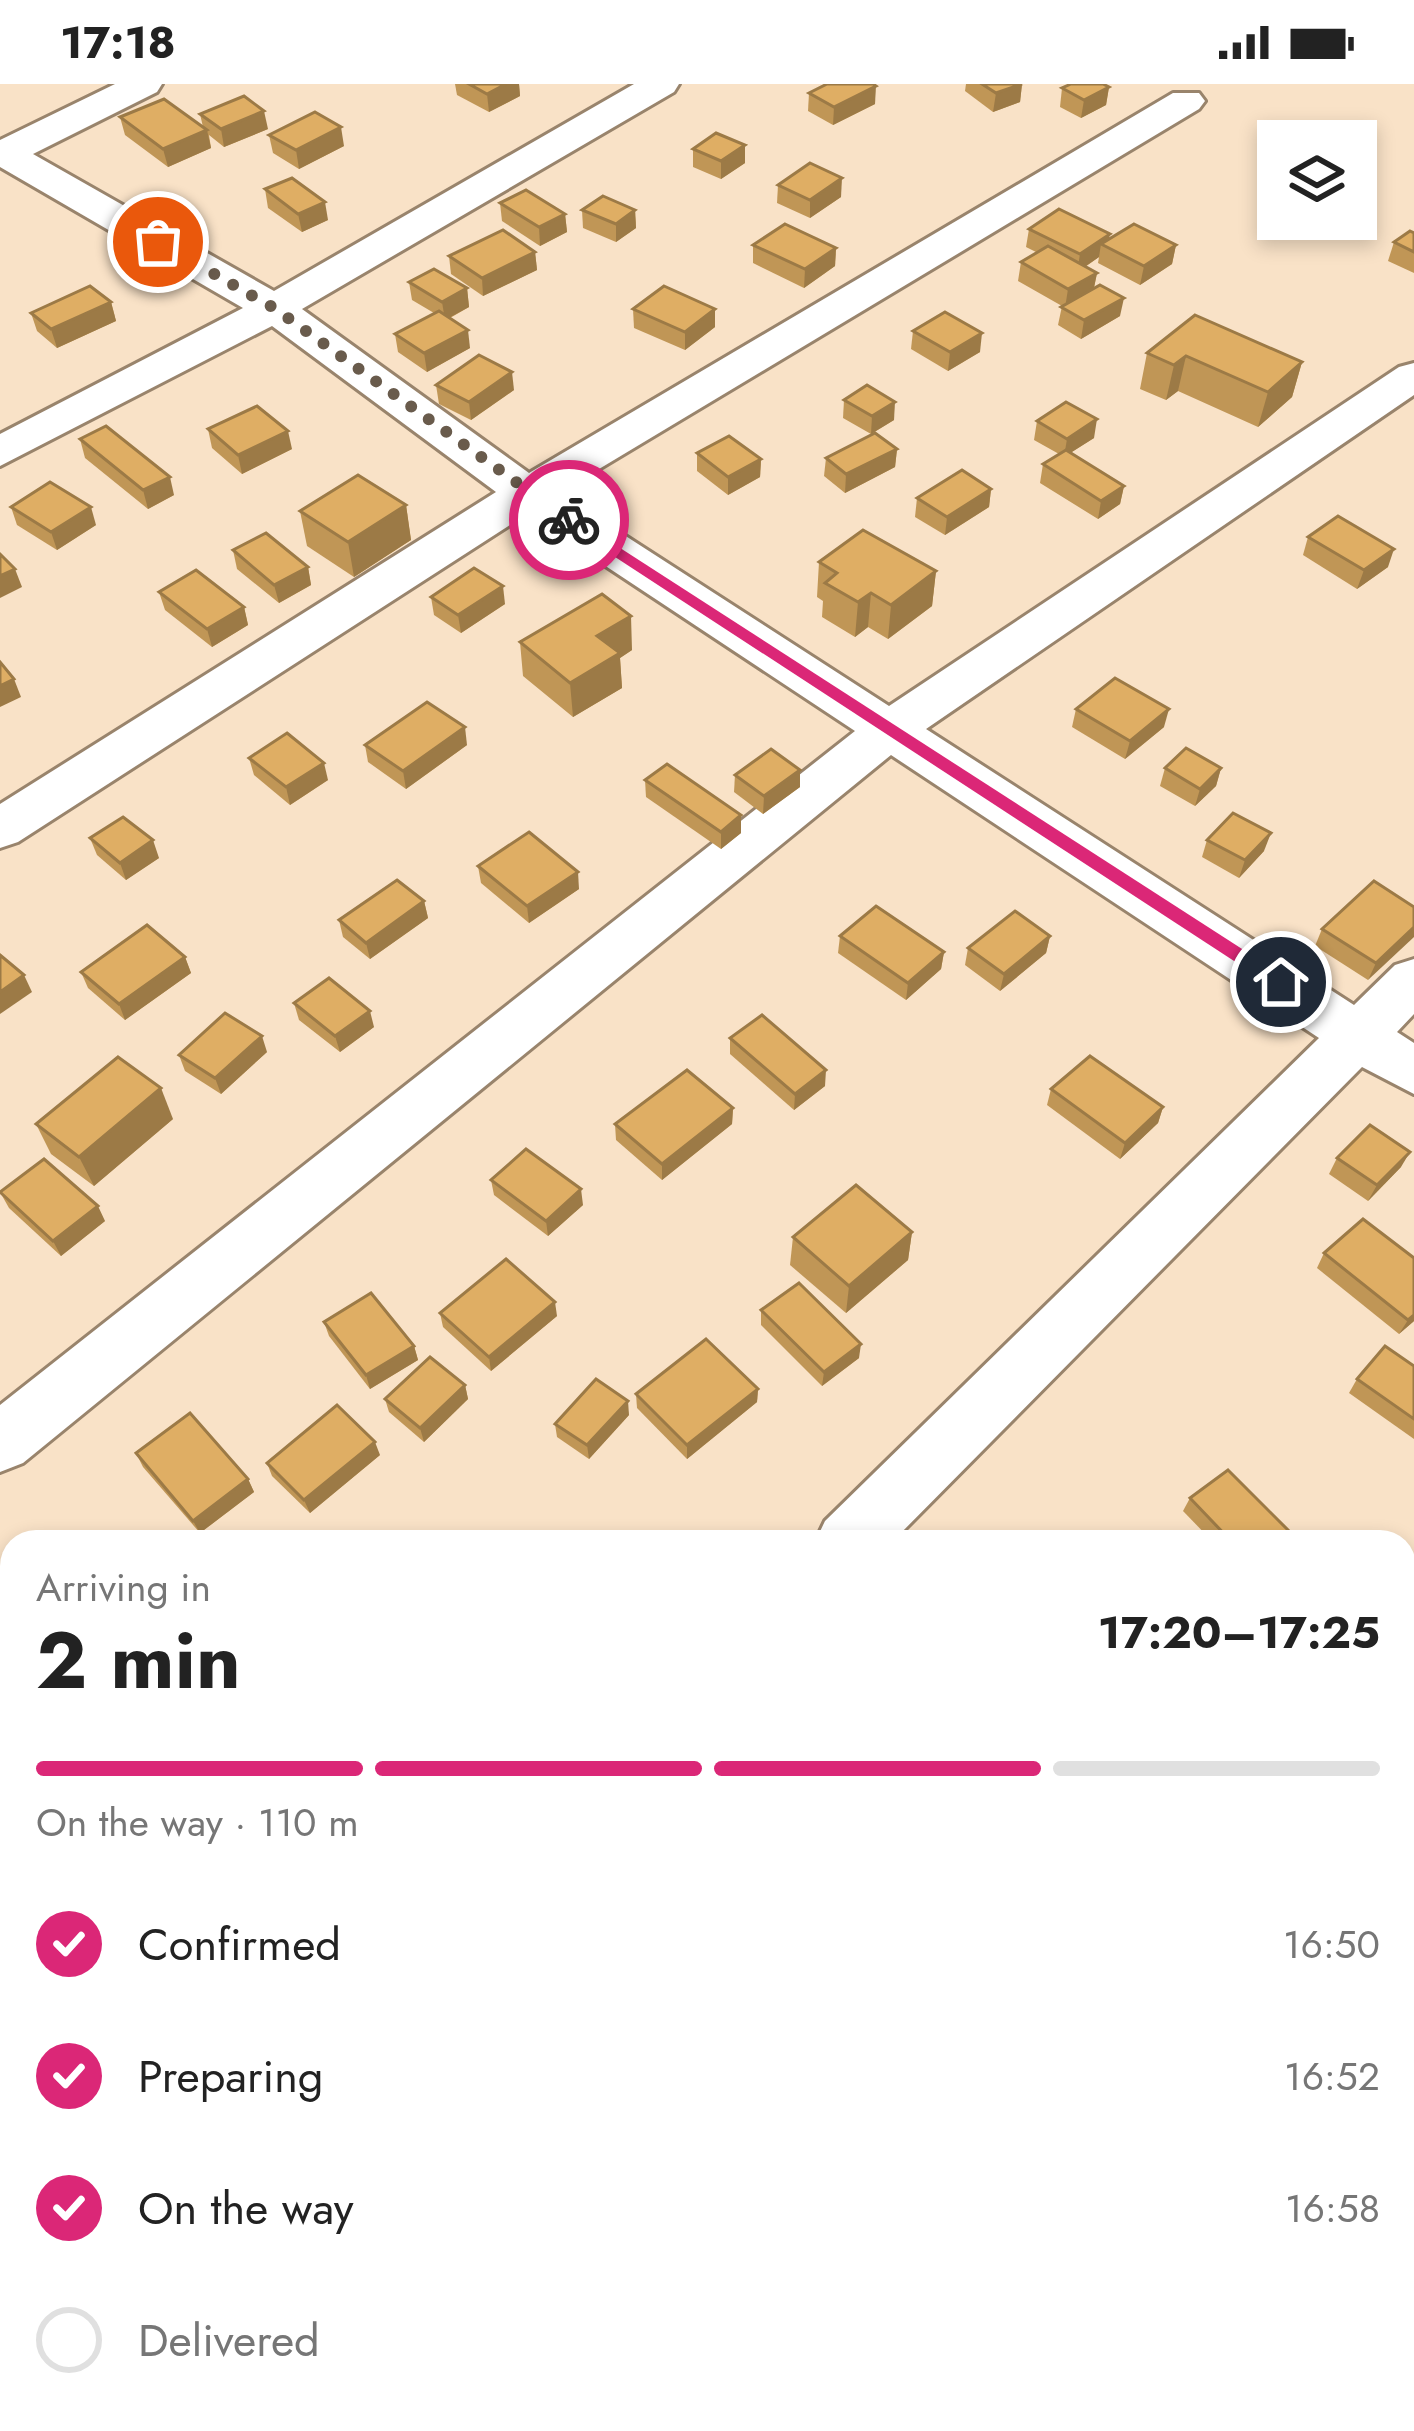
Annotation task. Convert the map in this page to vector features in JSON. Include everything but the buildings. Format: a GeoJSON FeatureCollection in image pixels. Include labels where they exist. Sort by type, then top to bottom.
{"type":"FeatureCollection","features":[{"type":"Feature","properties":{"kind":"street"},"geometry":{"type":"LineString","coordinates":[[2,152],[144,84]]}},
{"type":"Feature","properties":{"kind":"street"},"geometry":{"type":"LineString","coordinates":[[0,452],[274,308],[661,84]]}},
{"type":"Feature","properties":{"kind":"street"},"geometry":{"type":"LineString","coordinates":[[0,829],[527,493],[1186,101]]}},
{"type":"Feature","properties":{"kind":"street"},"geometry":{"type":"LineString","coordinates":[[2,152],[274,308],[527,493],[1414,1072]]}},
{"type":"Feature","properties":{"kind":"street"},"geometry":{"type":"LineString","coordinates":[[0,1444],[890,729],[1414,376]]}},
{"type":"Feature","properties":{"kind":"street"},"geometry":{"type":"LineString","coordinates":[[860,1530],[1414,980]]}},
{"type":"Feature","properties":{"kind":"way so far"},"geometry":{"type":"LineString","coordinates":[[158,242],[274,308],[569,520]]}},
{"type":"Feature","properties":{"kind":"route"},"geometry":{"type":"LineString","coordinates":[[569,520],[1281,982]]}}]}
